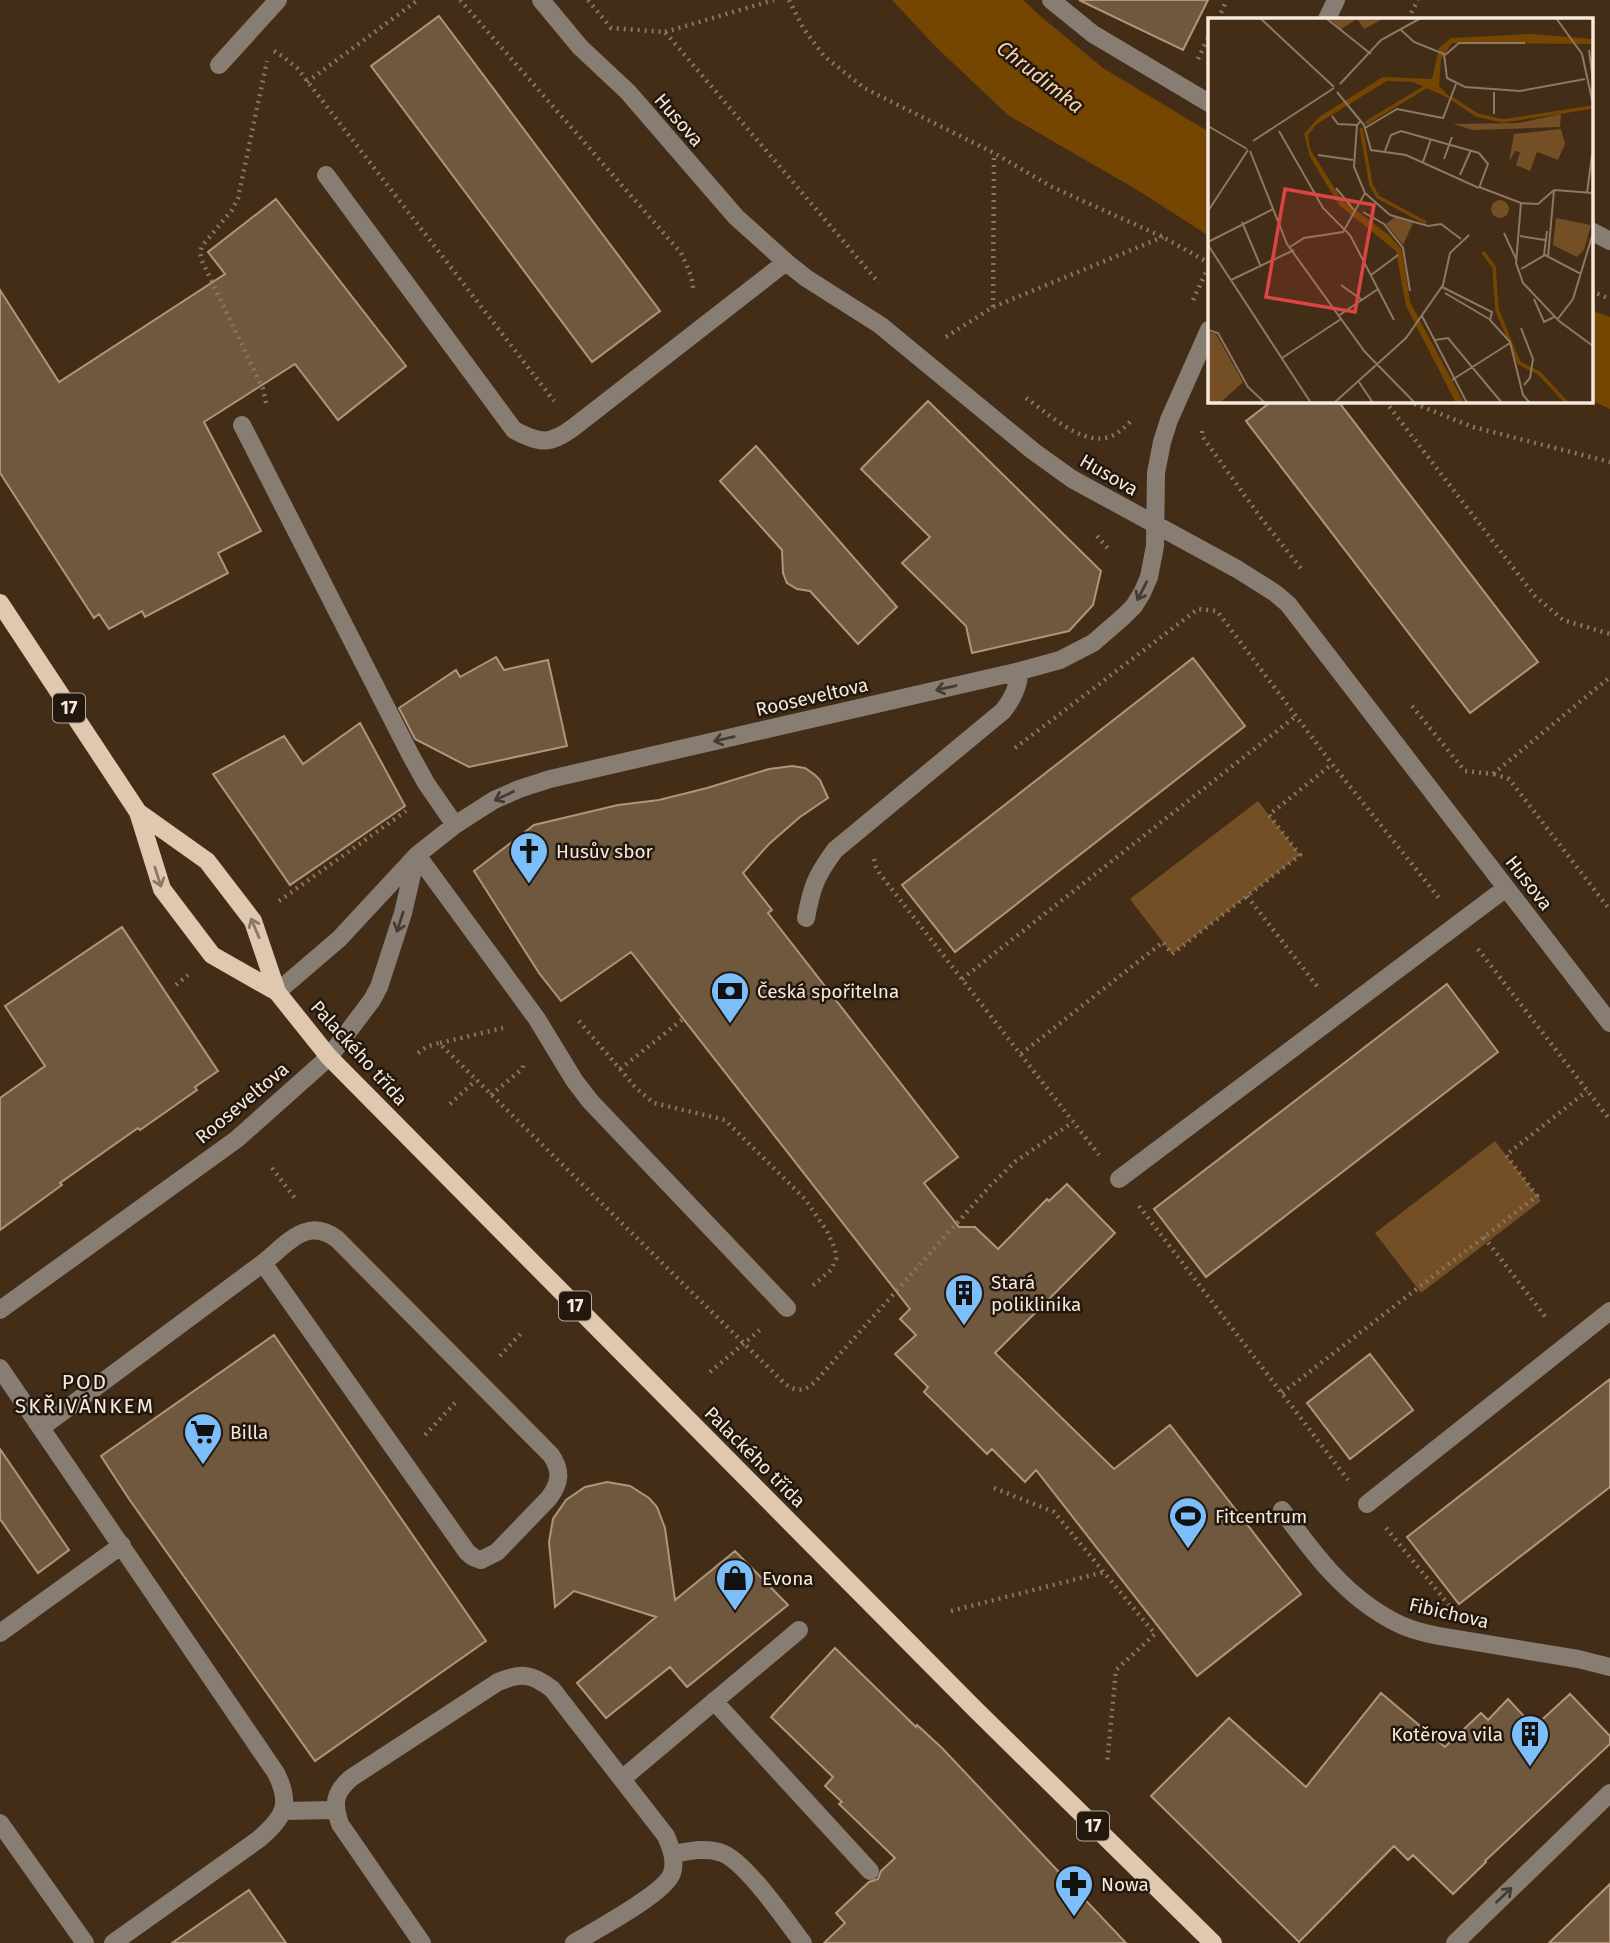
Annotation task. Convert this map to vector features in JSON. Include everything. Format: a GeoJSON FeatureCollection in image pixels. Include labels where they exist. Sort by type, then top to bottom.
{"type":"FeatureCollection","features":[{"type":"Feature","properties":{"kind":"main road","name":"Palackého třída"},"geometry":{"type":"LineString","coordinates":[[0,603],[138,812],[162,890],[212,955],[278,992]]}},
{"type":"Feature","properties":{"kind":"main road","name":"Palackého třída"},"geometry":{"type":"LineString","coordinates":[[138,812],[207,861],[254,921],[278,992],[329,1057],[955,1689],[1213,1943]]}},
{"type":"Feature","properties":{"kind":"street"},"geometry":{"type":"LineString","coordinates":[[219,65],[278,0]]}},
{"type":"Feature","properties":{"kind":"street","name":"Husova"},"geometry":{"type":"LineString","coordinates":[[541,0],[580,47],[628,93],[737,217],[786,262],[806,278],[880,324],[1033,451],[1072,479],[1237,569],[1288,604],[1610,1023]]}},
{"type":"Feature","properties":{"kind":"street"},"geometry":{"type":"LineString","coordinates":[[1051,0],[1093,34],[1208,102]]}},
{"type":"Feature","properties":{"kind":"street"},"geometry":{"type":"LineString","coordinates":[[1327,18],[1336,0]]}},
{"type":"Feature","properties":{"kind":"street"},"geometry":{"type":"LineString","coordinates":[[326,175],[514,430],[541,442],[556,440],[574,427],[786,262]]}},
{"type":"Feature","properties":{"kind":"street"},"geometry":{"type":"LineString","coordinates":[[1592,232],[1610,241]]}},
{"type":"Feature","properties":{"kind":"street","name":"Rooseveltova"},"geometry":{"type":"LineString","coordinates":[[278,992],[339,939],[417,855],[455,825],[495,800],[519,789],[550,779],[1020,671],[1060,660],[1079,651],[1108,631],[1134,606],[1149,577],[1156,525],[1156,473],[1162,442],[1208,332]]}},
{"type":"Feature","properties":{"kind":"street"},"geometry":{"type":"LineString","coordinates":[[242,425],[410,754],[455,825]]}},
{"type":"Feature","properties":{"kind":"street"},"geometry":{"type":"LineString","coordinates":[[806,918],[811,892],[819,872],[835,850],[1003,711],[1013,698],[1020,671]]}},
{"type":"Feature","properties":{"kind":"street"},"geometry":{"type":"LineString","coordinates":[[417,855],[537,1019],[590,1101],[787,1308]]}},
{"type":"Feature","properties":{"kind":"street","name":"Rooseveltova"},"geometry":{"type":"LineString","coordinates":[[0,1310],[237,1139],[329,1057],[379,987],[403,913],[417,855]]}},
{"type":"Feature","properties":{"kind":"street"},"geometry":{"type":"LineString","coordinates":[[1119,1180],[1506,888]]}},
{"type":"Feature","properties":{"kind":"street"},"geometry":{"type":"LineString","coordinates":[[42,1427],[299,1235],[319,1229],[328,1232],[347,1248],[557,1463],[559,1476],[549,1498],[497,1552],[481,1560],[473,1558],[467,1552],[263,1263]]}},
{"type":"Feature","properties":{"kind":"street"},"geometry":{"type":"LineString","coordinates":[[1367,1504],[1610,1311]]}},
{"type":"Feature","properties":{"kind":"street"},"geometry":{"type":"LineString","coordinates":[[0,1368],[276,1773],[285,1797],[284,1811],[279,1821],[259,1839],[113,1943]]}},
{"type":"Feature","properties":{"kind":"street","name":"Fibichova"},"geometry":{"type":"LineString","coordinates":[[1282,1510],[1315,1556],[1333,1575],[1393,1621],[1439,1636],[1578,1659],[1610,1667]]}},
{"type":"Feature","properties":{"kind":"street"},"geometry":{"type":"LineString","coordinates":[[0,1633],[121,1545]]}},
{"type":"Feature","properties":{"kind":"street"},"geometry":{"type":"LineString","coordinates":[[622,1779],[799,1630]]}},
{"type":"Feature","properties":{"kind":"street"},"geometry":{"type":"LineString","coordinates":[[422,1943],[340,1824],[335,1810],[335,1798],[341,1787],[351,1778],[498,1682],[512,1676],[526,1675],[540,1680],[552,1689],[666,1836],[673,1854],[671,1875],[666,1884],[574,1943]]}},
{"type":"Feature","properties":{"kind":"street"},"geometry":{"type":"LineString","coordinates":[[714,1701],[870,1871]]}},
{"type":"Feature","properties":{"kind":"street"},"geometry":{"type":"LineString","coordinates":[[1455,1943],[1610,1793]]}},
{"type":"Feature","properties":{"kind":"street"},"geometry":{"type":"LineString","coordinates":[[284,1811],[335,1810]]}},
{"type":"Feature","properties":{"kind":"street"},"geometry":{"type":"LineString","coordinates":[[0,1823],[85,1943]]}},
{"type":"Feature","properties":{"kind":"street"},"geometry":{"type":"LineString","coordinates":[[673,1854],[698,1850],[713,1851],[723,1853],[734,1860],[803,1943]]}},
{"type":"Feature","properties":{"kind":"path"},"geometry":{"type":"LineString","coordinates":[[307,82],[418,0]]}},
{"type":"Feature","properties":{"kind":"path"},"geometry":{"type":"LineString","coordinates":[[460,0],[681,254],[694,285],[692,301]]}},
{"type":"Feature","properties":{"kind":"path"},"geometry":{"type":"LineString","coordinates":[[588,0],[611,28],[665,32],[774,0]]}},
{"type":"Feature","properties":{"kind":"path"},"geometry":{"type":"LineString","coordinates":[[789,0],[803,27],[824,56],[864,88],[994,153],[1052,187],[1163,237],[1208,264]]}},
{"type":"Feature","properties":{"kind":"path"},"geometry":{"type":"LineString","coordinates":[[1218,18],[1227,0]]}},
{"type":"Feature","properties":{"kind":"path"},"geometry":{"type":"LineString","coordinates":[[1409,18],[1418,0]]}},
{"type":"Feature","properties":{"kind":"path"},"geometry":{"type":"LineString","coordinates":[[665,32],[887,292]]}},
{"type":"Feature","properties":{"kind":"path"},"geometry":{"type":"LineString","coordinates":[[242,425],[260,414],[266,402],[263,389],[200,253],[202,246],[232,210],[238,198],[270,50],[289,61],[307,82],[574,427]]}},
{"type":"Feature","properties":{"kind":"path"},"geometry":{"type":"LineString","coordinates":[[993,307],[994,153]]}},
{"type":"Feature","properties":{"kind":"path"},"geometry":{"type":"LineString","coordinates":[[946,337],[993,307],[1163,237]]}},
{"type":"Feature","properties":{"kind":"path"},"geometry":{"type":"LineString","coordinates":[[1192,301],[1208,267]]}},
{"type":"Feature","properties":{"kind":"path"},"geometry":{"type":"LineString","coordinates":[[1592,291],[1610,299]]}},
{"type":"Feature","properties":{"kind":"path"},"geometry":{"type":"LineString","coordinates":[[936,330],[957,345]]}},
{"type":"Feature","properties":{"kind":"path"},"geometry":{"type":"LineString","coordinates":[[1023,396],[1074,432],[1094,439],[1105,438],[1122,430],[1138,412]]}},
{"type":"Feature","properties":{"kind":"path"},"geometry":{"type":"LineString","coordinates":[[1386,402],[1535,596],[1563,620],[1610,634]]}},
{"type":"Feature","properties":{"kind":"path"},"geometry":{"type":"LineString","coordinates":[[1410,402],[1473,427],[1610,462]]}},
{"type":"Feature","properties":{"kind":"path"},"geometry":{"type":"LineString","coordinates":[[1202,425],[1202,436],[1303,571]]}},
{"type":"Feature","properties":{"kind":"path"},"geometry":{"type":"LineString","coordinates":[[1097,536],[1110,551]]}},
{"type":"Feature","properties":{"kind":"path"},"geometry":{"type":"LineString","coordinates":[[1198,609],[1217,611],[1332,764],[1610,1120]]}},
{"type":"Feature","properties":{"kind":"path"},"geometry":{"type":"LineString","coordinates":[[1493,774],[1610,677]]}},
{"type":"Feature","properties":{"kind":"path"},"geometry":{"type":"LineString","coordinates":[[1405,698],[1465,771],[1509,779],[1610,910]]}},
{"type":"Feature","properties":{"kind":"path"},"geometry":{"type":"LineString","coordinates":[[962,979],[1296,716]]}},
{"type":"Feature","properties":{"kind":"path"},"geometry":{"type":"LineString","coordinates":[[1021,1054],[1163,942],[1172,954],[1300,855],[1269,815],[1332,764]]}},
{"type":"Feature","properties":{"kind":"path"},"geometry":{"type":"LineString","coordinates":[[283,898],[412,807]]}},
{"type":"Feature","properties":{"kind":"path"},"geometry":{"type":"LineString","coordinates":[[1247,897],[1339,1014]]}},
{"type":"Feature","properties":{"kind":"path"},"geometry":{"type":"LineString","coordinates":[[418,1053],[428,1046],[537,1019],[551,1007],[582,1022],[636,1088],[654,1102],[725,1120],[805,1199],[827,1231],[835,1249],[836,1259],[831,1270],[710,1371]]}},
{"type":"Feature","properties":{"kind":"path"},"geometry":{"type":"LineString","coordinates":[[620,1069],[683,1019]]}},
{"type":"Feature","properties":{"kind":"path"},"geometry":{"type":"LineString","coordinates":[[439,1043],[790,1388],[799,1391],[806,1389],[831,1364],[991,1185],[1016,1161],[1073,1122]]}},
{"type":"Feature","properties":{"kind":"path"},"geometry":{"type":"LineString","coordinates":[[450,1104],[477,1080]]}},
{"type":"Feature","properties":{"kind":"path"},"geometry":{"type":"LineString","coordinates":[[1282,1393],[1536,1196],[1506,1155],[1587,1091]]}},
{"type":"Feature","properties":{"kind":"path"},"geometry":{"type":"LineString","coordinates":[[272,1168],[285,1186]]}},
{"type":"Feature","properties":{"kind":"path"},"geometry":{"type":"LineString","coordinates":[[1484,1237],[1568,1345]]}},
{"type":"Feature","properties":{"kind":"path"},"geometry":{"type":"LineString","coordinates":[[994,1488],[1054,1512],[1155,1634],[1116,1670],[1107,1764]]}},
{"type":"Feature","properties":{"kind":"path"},"geometry":{"type":"LineString","coordinates":[[951,1611],[1104,1572]]}},
{"type":"Feature","properties":{"kind":"shaded area"},"geometry":{"type":"Polygon","coordinates":[[[1258,801],[1300,855],[1172,954],[1130,899],[1258,801]]]}},
{"type":"Feature","properties":{"kind":"shaded area"},"geometry":{"type":"Polygon","coordinates":[[[1495,1141],[1541,1201],[1421,1293],[1375,1233],[1495,1141]]]}},
{"type":"Feature","properties":{"kind":"water","name":"Chrudimka"},"geometry":{"type":"Polygon","coordinates":[[[892,0],[1023,0],[1103,68],[1208,131],[1208,235],[1139,191],[1008,115],[936,47],[892,0]]]}},
{"type":"Feature","properties":{"kind":"water"},"geometry":{"type":"Polygon","coordinates":[[[1592,310],[1610,317],[1610,409],[1592,400],[1592,310]]]}},
{"type":"Feature","properties":{"kind":"building"},"geometry":{"type":"Polygon","coordinates":[[[1079,0],[1208,0],[1183,50],[1079,0]]]}},
{"type":"Feature","properties":{"kind":"building"},"geometry":{"type":"Polygon","coordinates":[[[439,16],[660,311],[592,362],[371,66],[439,16]]]}},
{"type":"Feature","properties":{"kind":"building"},"geometry":{"type":"Polygon","coordinates":[[[276,199],[406,366],[338,420],[295,364],[204,422],[261,531],[218,553],[228,573],[145,617],[142,611],[109,629],[99,614],[94,618],[0,473],[0,290],[59,382],[225,274],[208,252],[276,199]]]}},
{"type":"Feature","properties":{"kind":"building"},"geometry":{"type":"Polygon","coordinates":[[[928,401],[1101,571],[1093,605],[1069,631],[972,653],[966,626],[902,563],[930,537],[861,469],[928,401]]]}},
{"type":"Feature","properties":{"kind":"building"},"geometry":{"type":"Polygon","coordinates":[[[1271,402],[1339,402],[1538,662],[1470,713],[1246,421],[1271,402]]]}},
{"type":"Feature","properties":{"kind":"building"},"geometry":{"type":"Polygon","coordinates":[[[756,446],[897,607],[858,644],[810,591],[797,589],[787,583],[783,573],[782,550],[720,481],[756,446]]]}},
{"type":"Feature","properties":{"kind":"building"},"geometry":{"type":"Polygon","coordinates":[[[496,657],[504,670],[548,660],[567,746],[469,767],[415,739],[399,708],[456,670],[460,677],[496,657]]]}},
{"type":"Feature","properties":{"kind":"building"},"geometry":{"type":"Polygon","coordinates":[[[1193,658],[1245,726],[955,952],[902,885],[1193,658]]]}},
{"type":"Feature","properties":{"kind":"building"},"geometry":{"type":"Polygon","coordinates":[[[360,723],[405,806],[290,885],[213,774],[284,736],[303,764],[360,723]]]}},
{"type":"Feature","properties":{"kind":"building"},"geometry":{"type":"Polygon","coordinates":[[[792,766],[805,768],[815,775],[828,798],[800,817],[769,844],[743,873],[772,910],[768,913],[958,1157],[924,1183],[959,1227],[975,1227],[998,1249],[1047,1199],[1049,1201],[1067,1184],[1115,1233],[995,1353],[1114,1469],[1170,1425],[1301,1594],[1197,1676],[1036,1470],[1025,1482],[992,1449],[987,1454],[924,1392],[928,1387],[895,1354],[916,1335],[900,1319],[910,1309],[631,952],[561,1001],[539,973],[474,871],[534,825],[618,805],[659,800],[769,769],[792,766]]]}},
{"type":"Feature","properties":{"kind":"building"},"geometry":{"type":"Polygon","coordinates":[[[122,927],[218,1071],[195,1087],[197,1090],[60,1183],[62,1185],[0,1230],[0,1098],[45,1066],[5,1006],[122,927]]]}},
{"type":"Feature","properties":{"kind":"building"},"geometry":{"type":"Polygon","coordinates":[[[1447,984],[1498,1052],[1206,1277],[1154,1209],[1447,984]]]}},
{"type":"Feature","properties":{"kind":"building"},"geometry":{"type":"Polygon","coordinates":[[[274,1335],[486,1641],[315,1761],[101,1456],[274,1335]]]}},
{"type":"Feature","properties":{"kind":"building"},"geometry":{"type":"Polygon","coordinates":[[[1370,1354],[1413,1410],[1350,1459],[1307,1403],[1370,1354]]]}},
{"type":"Feature","properties":{"kind":"building"},"geometry":{"type":"Polygon","coordinates":[[[1610,1379],[1610,1487],[1459,1604],[1407,1537],[1610,1379]]]}},
{"type":"Feature","properties":{"kind":"building"},"geometry":{"type":"Polygon","coordinates":[[[0,1449],[69,1550],[38,1573],[0,1519],[0,1449]]]}},
{"type":"Feature","properties":{"kind":"building"},"geometry":{"type":"Polygon","coordinates":[[[607,1482],[630,1486],[649,1498],[657,1507],[665,1528],[675,1600],[735,1551],[788,1605],[687,1687],[670,1667],[606,1718],[577,1683],[656,1617],[574,1591],[555,1607],[549,1542],[553,1519],[566,1500],[585,1487],[607,1482]]]}},
{"type":"Feature","properties":{"kind":"building"},"geometry":{"type":"Polygon","coordinates":[[[835,1648],[916,1727],[917,1725],[942,1748],[1126,1943],[824,1943],[845,1923],[836,1913],[869,1882],[878,1879],[881,1871],[895,1858],[839,1804],[842,1802],[825,1786],[833,1777],[771,1717],[835,1648]]]}},
{"type":"Feature","properties":{"kind":"building"},"geometry":{"type":"Polygon","coordinates":[[[1381,1693],[1445,1747],[1481,1713],[1488,1720],[1508,1699],[1534,1727],[1570,1694],[1610,1736],[1610,1744],[1453,1894],[1413,1855],[1408,1860],[1394,1846],[1299,1942],[1151,1796],[1229,1718],[1306,1787],[1381,1693]]]}},
{"type":"Feature","properties":{"kind":"building"},"geometry":{"type":"Polygon","coordinates":[[[1610,1884],[1610,1943],[1549,1943],[1610,1884]]]}},
{"type":"Feature","properties":{"kind":"building"},"geometry":{"type":"Polygon","coordinates":[[[249,1890],[286,1943],[172,1943],[249,1890]]]}},
{"type":"Feature","properties":{"kind":"place","name":"Husův sbor"},"geometry":{"type":"Point","coordinates":[529,885]}},
{"type":"Feature","properties":{"kind":"place","name":"Česká spořitelna"},"geometry":{"type":"Point","coordinates":[730,1025]}},
{"type":"Feature","properties":{"kind":"place","name":"Stará poliklinika"},"geometry":{"type":"Point","coordinates":[964,1327]}},
{"type":"Feature","properties":{"kind":"place","name":"Billa"},"geometry":{"type":"Point","coordinates":[203,1466]}},
{"type":"Feature","properties":{"kind":"place","name":"Fitcentrum"},"geometry":{"type":"Point","coordinates":[1188,1550]}},
{"type":"Feature","properties":{"kind":"place","name":"Evona"},"geometry":{"type":"Point","coordinates":[735,1612]}},
{"type":"Feature","properties":{"kind":"place","name":"Kotěrova vila"},"geometry":{"type":"Point","coordinates":[1530,1768]}},
{"type":"Feature","properties":{"kind":"place","name":"Nowa"},"geometry":{"type":"Point","coordinates":[1074,1918]}},
{"type":"Feature","properties":{"kind":"district","name":"POD SKŘIVÁNKEM"},"geometry":{"type":"Point","coordinates":[85,1394]}}]}
